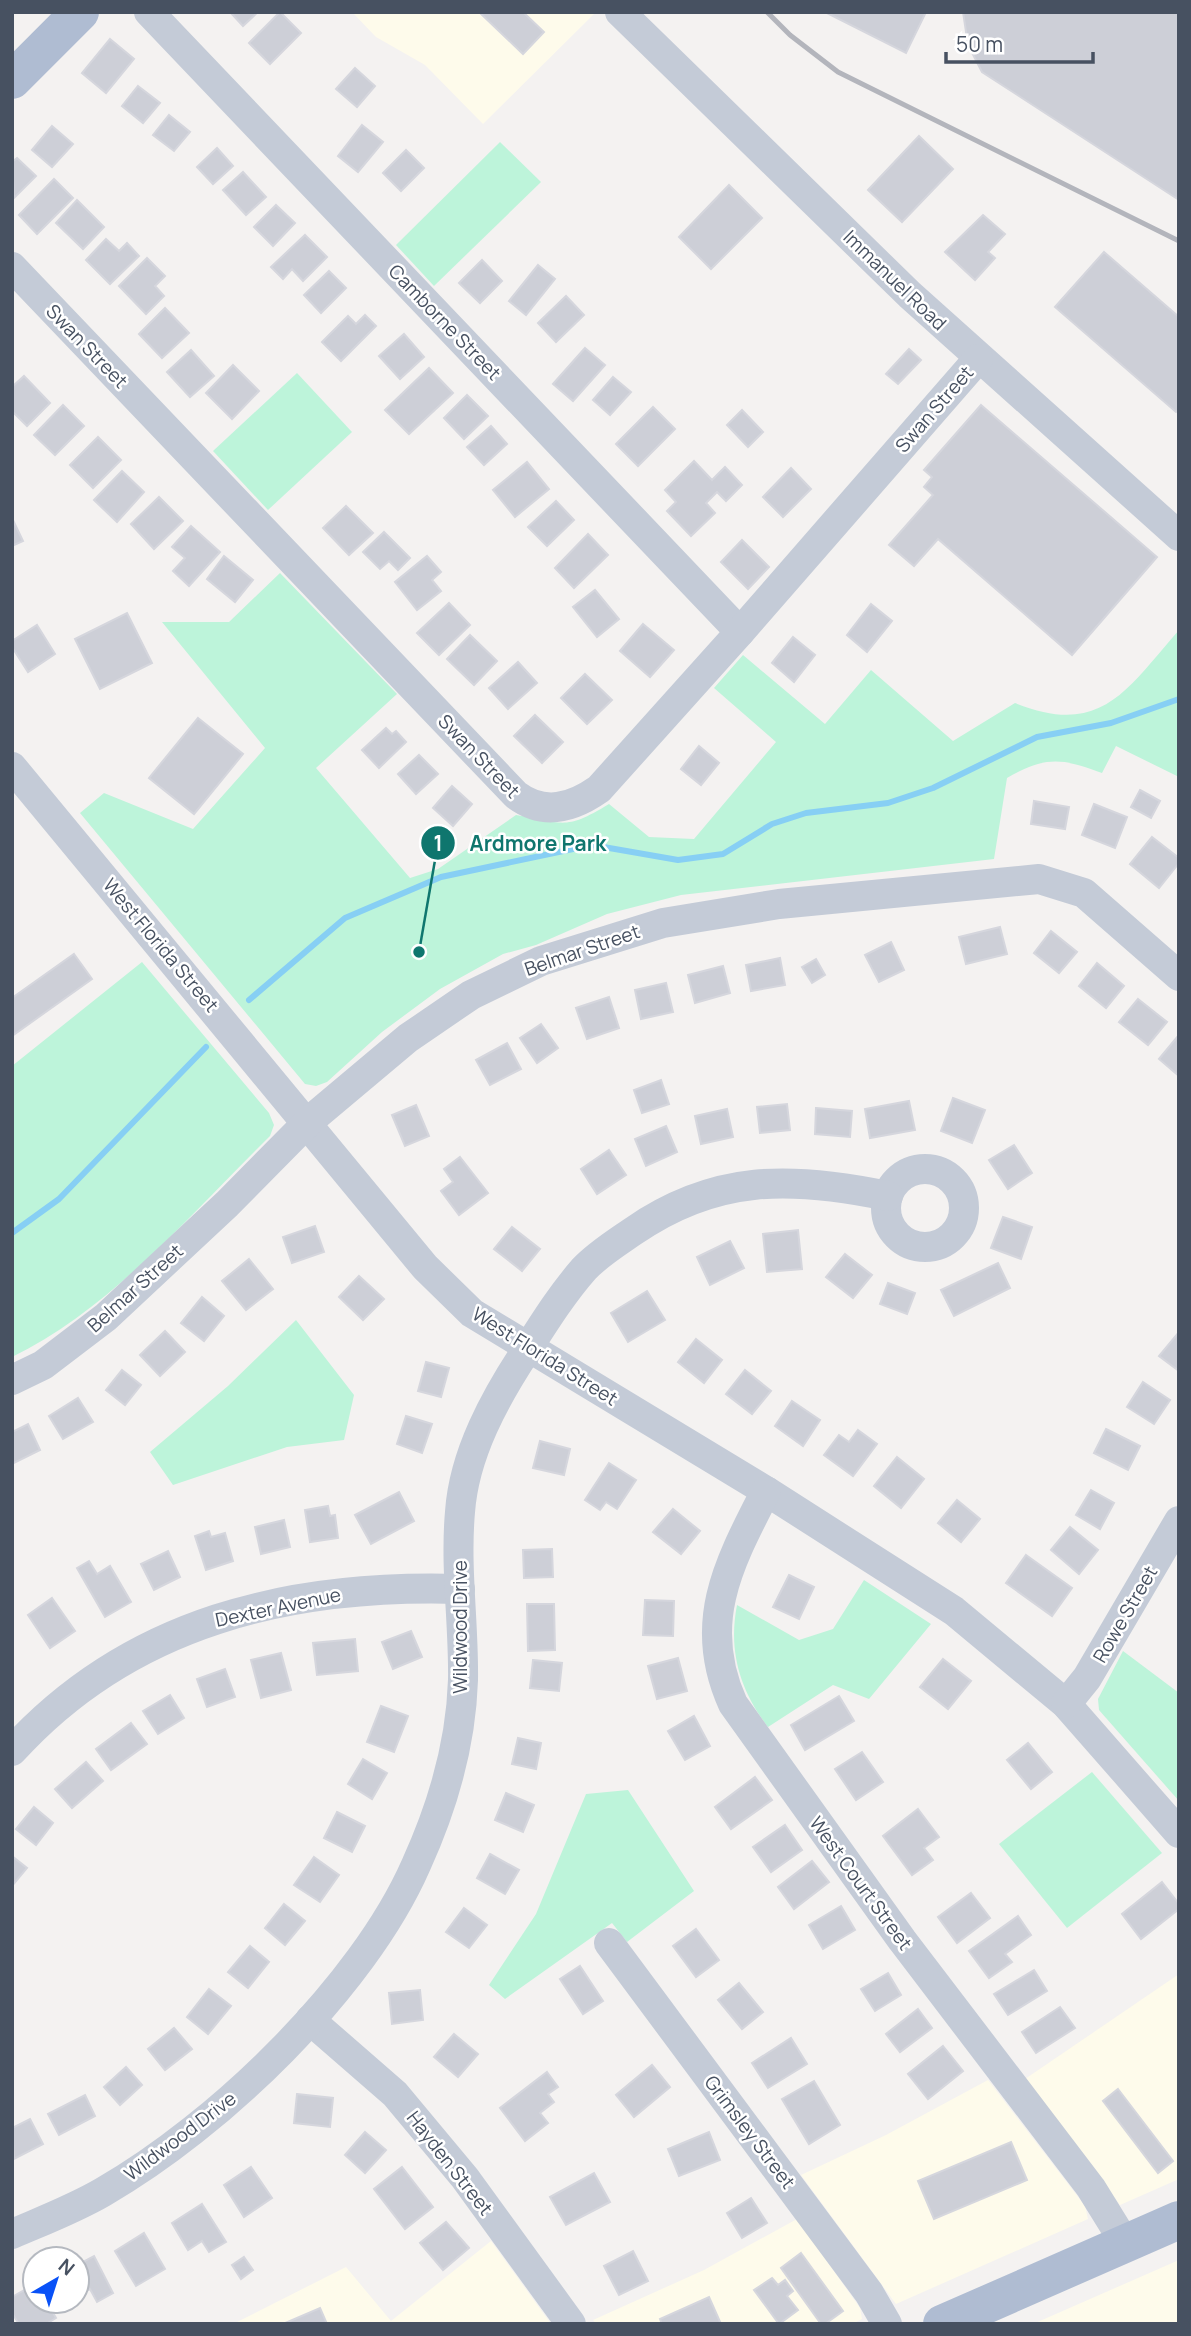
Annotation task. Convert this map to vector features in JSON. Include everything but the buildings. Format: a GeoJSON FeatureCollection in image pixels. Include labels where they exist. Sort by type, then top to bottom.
{"type":"FeatureCollection","features":[{"type":"Feature","properties":{"kind":"main road"},"geometry":{"type":"LineString","coordinates":[[12,80],[80,12]]}},
{"type":"Feature","properties":{"kind":"main road"},"geometry":{"type":"LineString","coordinates":[[942,2324],[1179,2220]]}},
{"type":"Feature","properties":{"kind":"street","name":"Camborne Street"},"geometry":{"type":"LineString","coordinates":[[149,12],[740,632]]}},
{"type":"Feature","properties":{"kind":"street","name":"Immanuel Road"},"geometry":{"type":"LineString","coordinates":[[620,12],[978,359],[1179,536]]}},
{"type":"Feature","properties":{"kind":"street","name":"Swan Street"},"geometry":{"type":"LineString","coordinates":[[12,267],[525,802],[549,808],[575,804],[599,789],[978,359]]}},
{"type":"Feature","properties":{"kind":"street","name":"West Florida Street"},"geometry":{"type":"LineString","coordinates":[[12,767],[308,1122],[425,1267],[472,1313],[766,1491],[954,1611],[1066,1704],[1179,1833]]}},
{"type":"Feature","properties":{"kind":"street","name":"Belmar Street"},"geometry":{"type":"LineString","coordinates":[[12,1380],[43,1365],[106,1317],[228,1204],[308,1122],[408,1038],[471,995],[541,961],[663,923],[779,904],[1039,879],[1084,892],[1179,976]]}},
{"type":"Feature","properties":{"kind":"street","name":"Wildwood Drive"},"geometry":{"type":"LineString","coordinates":[[12,2234],[100,2194],[154,2160],[241,2090],[310,2020],[380,1932],[415,1868],[441,1803],[456,1739],[463,1683],[460,1510],[469,1473],[498,1393],[586,1266],[664,1209],[721,1190],[769,1181],[816,1184],[888,1196]]}},
{"type":"Feature","properties":{"kind":"street","name":"West Court Street"},"geometry":{"type":"LineString","coordinates":[[766,1491],[731,1558],[719,1602],[717,1639],[726,1689],[733,1704],[902,1940],[1091,2188],[1125,2243]]}},
{"type":"Feature","properties":{"kind":"street","name":"Rowe Street"},"geometry":{"type":"LineString","coordinates":[[1066,1704],[1087,1678],[1179,1521]]}},
{"type":"Feature","properties":{"kind":"street","name":"Dexter Avenue"},"geometry":{"type":"LineString","coordinates":[[12,1751],[36,1725],[77,1690],[131,1654],[194,1626],[242,1610],[360,1591],[460,1589]]}},
{"type":"Feature","properties":{"kind":"street","name":"Grimsley Street"},"geometry":{"type":"LineString","coordinates":[[609,1943],[869,2292],[887,2324]]}},
{"type":"Feature","properties":{"kind":"street","name":"Hayden Street"},"geometry":{"type":"LineString","coordinates":[[310,2020],[395,2094],[465,2178],[571,2324]]}},
{"type":"Feature","properties":{"kind":"shaded area"},"geometry":{"type":"Polygon","coordinates":[[[352,12],[596,12],[483,124],[425,65],[376,37],[352,12]]]}},
{"type":"Feature","properties":{"kind":"shaded area"},"geometry":{"type":"Polygon","coordinates":[[[1179,1974],[1179,2179],[1120,2205],[1025,2079],[1179,1974]]]}},
{"type":"Feature","properties":{"kind":"shaded area"},"geometry":{"type":"Polygon","coordinates":[[[988,2080],[1085,2206],[1088,2219],[896,2304],[801,2175],[886,2135],[988,2080]]]}},
{"type":"Feature","properties":{"kind":"shaded area"},"geometry":{"type":"Polygon","coordinates":[[[797,2219],[860,2308],[862,2319],[852,2324],[596,2324],[593,2320],[704,2270],[797,2219]]]}},
{"type":"Feature","properties":{"kind":"shaded area"},"geometry":{"type":"Polygon","coordinates":[[[491,2241],[551,2324],[233,2324],[346,2267],[391,2321],[491,2241]]]}},
{"type":"Feature","properties":{"kind":"shaded area"},"geometry":{"type":"Polygon","coordinates":[[[1179,2260],[1179,2324],[1033,2324],[1179,2260]]]}},
{"type":"Feature","properties":{"kind":"green space"},"geometry":{"type":"Polygon","coordinates":[[[500,142],[541,182],[434,286],[396,245],[500,142]]]}},
{"type":"Feature","properties":{"kind":"green space"},"geometry":{"type":"Polygon","coordinates":[[[297,373],[352,432],[268,510],[213,451],[297,373]]]}},
{"type":"Feature","properties":{"kind":"green space"},"geometry":{"type":"Polygon","coordinates":[[[280,573],[397,694],[316,768],[410,878],[438,869],[516,815],[554,822],[572,822],[609,804],[649,837],[694,839],[776,742],[714,688],[743,655],[825,724],[871,670],[953,741],[1015,703],[1045,712],[1070,715],[1091,711],[1110,702],[1144,671],[1179,630],[1179,777],[1116,746],[1102,773],[1076,764],[1043,763],[1007,778],[994,859],[681,895],[607,914],[536,945],[503,954],[440,989],[382,1032],[327,1082],[316,1086],[305,1084],[80,813],[104,793],[193,829],[265,748],[162,622],[229,622],[280,573]]]}},
{"type":"Feature","properties":{"kind":"green space"},"geometry":{"type":"Polygon","coordinates":[[[142,962],[269,1113],[274,1125],[270,1136],[117,1286],[48,1337],[12,1357],[12,1066],[142,962]]]}},
{"type":"Feature","properties":{"kind":"green space"},"geometry":{"type":"Polygon","coordinates":[[[296,1320],[354,1395],[344,1440],[287,1447],[173,1485],[150,1452],[228,1386],[296,1320]]]}},
{"type":"Feature","properties":{"kind":"green space"},"geometry":{"type":"Polygon","coordinates":[[[864,1580],[931,1624],[869,1699],[833,1685],[768,1727],[750,1699],[735,1654],[737,1605],[799,1640],[833,1629],[864,1580]]]}},
{"type":"Feature","properties":{"kind":"green space"},"geometry":{"type":"Polygon","coordinates":[[[1123,1651],[1179,1693],[1179,1801],[1099,1710],[1098,1699],[1123,1651]]]}},
{"type":"Feature","properties":{"kind":"green space"},"geometry":{"type":"Polygon","coordinates":[[[1092,1772],[1162,1853],[1067,1928],[999,1844],[1092,1772]]]}},
{"type":"Feature","properties":{"kind":"green space"},"geometry":{"type":"Polygon","coordinates":[[[628,1790],[694,1891],[627,1942],[612,1923],[505,1999],[489,1985],[536,1914],[586,1794],[628,1790]]]}},
{"type":"Feature","properties":{"kind":"waterway"},"geometry":{"type":"LineString","coordinates":[[249,1000],[345,918],[441,877],[592,845],[678,860],[723,854],[772,824],[806,813],[888,803],[933,788],[1037,737],[1111,723],[1179,699]]}},
{"type":"Feature","properties":{"kind":"waterway"},"geometry":{"type":"LineString","coordinates":[[12,1233],[59,1199],[206,1047]]}},
{"type":"Feature","properties":{"kind":"railway"},"geometry":{"type":"LineString","coordinates":[[767,12],[790,35],[838,72],[1179,241]]}},
{"type":"Feature","properties":{"kind":"place","name":"Ardmore Park"},"geometry":{"type":"Point","coordinates":[419,952]}}]}
